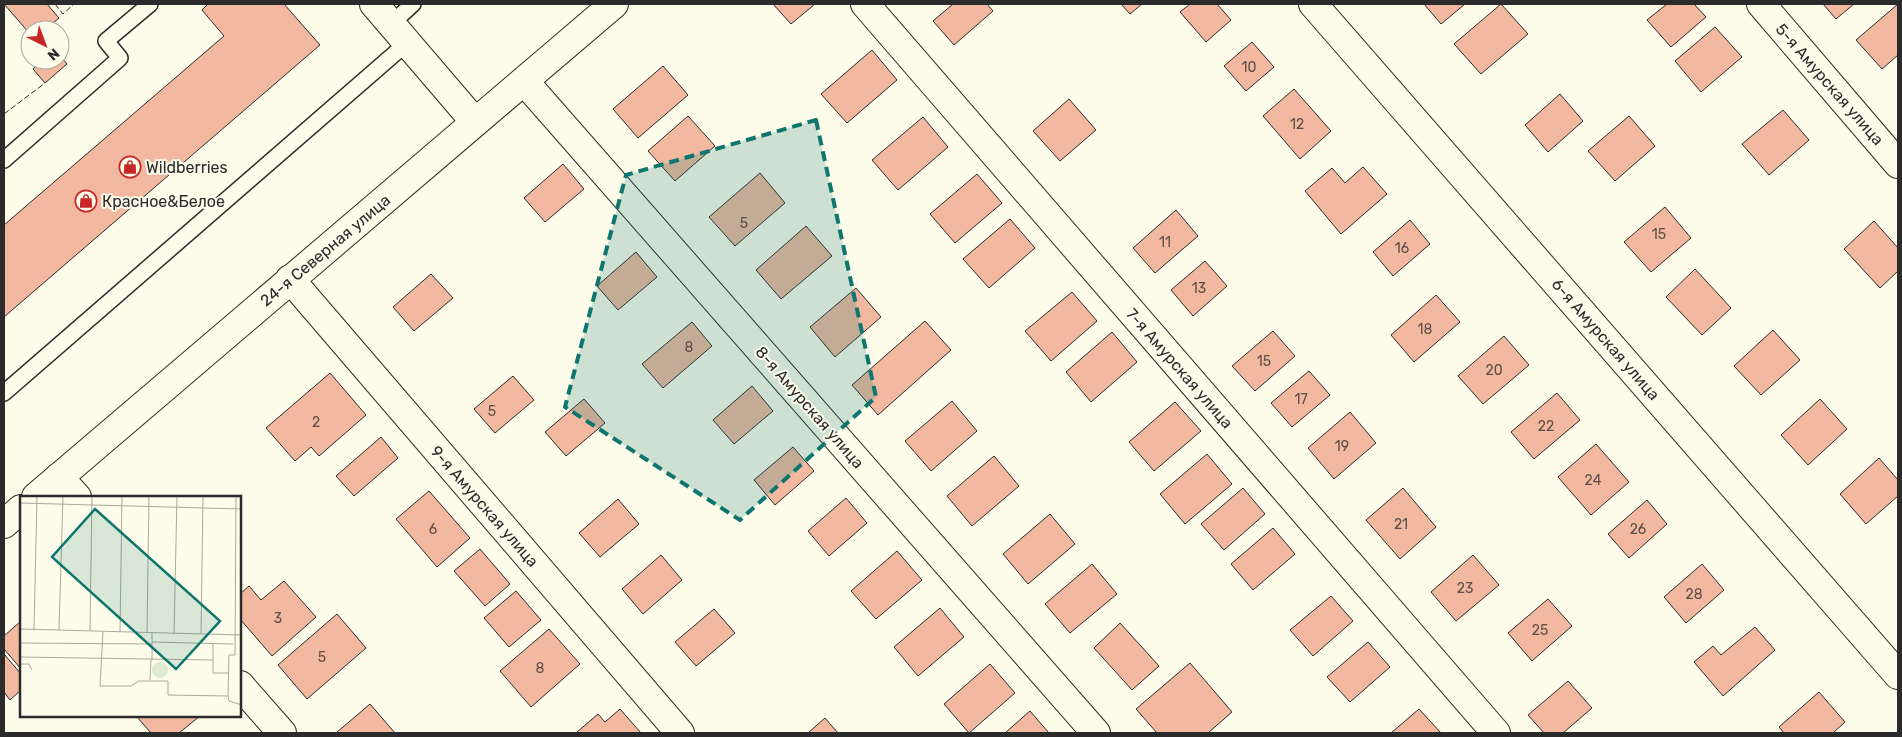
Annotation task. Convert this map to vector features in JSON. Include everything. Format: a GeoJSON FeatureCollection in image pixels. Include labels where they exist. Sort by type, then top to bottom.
{"type":"FeatureCollection","features":[{"type":"Feature","properties":{"kind":"street","name":"24-я Северная улица"},"geometry":{"type":"LineString","coordinates":[[39,496],[68,487],[290,279],[614,4]]}},
{"type":"Feature","properties":{"kind":"street","name":"7-я Амурская улица"},"geometry":{"type":"LineString","coordinates":[[865,4],[1496,733]]}},
{"type":"Feature","properties":{"kind":"street","name":"6-я Амурская улица"},"geometry":{"type":"LineString","coordinates":[[1313,4],[1898,675]]}},
{"type":"Feature","properties":{"kind":"street","name":"5-я Амурская улица"},"geometry":{"type":"LineString","coordinates":[[1761,4],[1898,164]]}},
{"type":"Feature","properties":{"kind":"street"},"geometry":{"type":"LineString","coordinates":[[390,24],[475,122]]}},
{"type":"Feature","properties":{"kind":"street","name":"8-я Амурская улица"},"geometry":{"type":"LineString","coordinates":[[524,81],[1096,733]]}},
{"type":"Feature","properties":{"kind":"street","name":"9-я Амурская улица"},"geometry":{"type":"LineString","coordinates":[[290,279],[680,733]]}},
{"type":"Feature","properties":{"kind":"street"},"geometry":{"type":"LineString","coordinates":[[4,524],[20,511]]}},
{"type":"Feature","properties":{"kind":"street"},"geometry":{"type":"LineString","coordinates":[[241,686],[282,733]]}},
{"type":"Feature","properties":{"kind":"lane"},"geometry":{"type":"LineString","coordinates":[[4,160],[120,58],[106,41],[150,4]]}},
{"type":"Feature","properties":{"kind":"lane"},"geometry":{"type":"LineString","coordinates":[[4,393],[413,4]]}},
{"type":"Feature","properties":{"kind":"highlighted area"},"geometry":{"type":"Polygon","coordinates":[[[816,120],[876,397],[740,520],[565,407],[626,175],[816,120]]]}},
{"type":"Feature","properties":{"kind":"building"},"geometry":{"type":"Polygon","coordinates":[[[4,4],[47,4],[59,18],[57,20],[20,20],[20,22],[4,4]]]}},
{"type":"Feature","properties":{"kind":"building"},"geometry":{"type":"Polygon","coordinates":[[[208,4],[284,4],[320,45],[4,317],[4,225],[224,36],[202,10],[208,4]]]}},
{"type":"Feature","properties":{"kind":"building"},"geometry":{"type":"Polygon","coordinates":[[[773,4],[815,4],[791,24],[773,4]]]}},
{"type":"Feature","properties":{"kind":"building"},"geometry":{"type":"Polygon","coordinates":[[[953,4],[987,4],[993,11],[954,45],[933,21],[953,4]]]}},
{"type":"Feature","properties":{"kind":"building"},"geometry":{"type":"Polygon","coordinates":[[[1121,4],[1142,4],[1130,14],[1121,4]]]}},
{"type":"Feature","properties":{"kind":"building"},"geometry":{"type":"Polygon","coordinates":[[[1190,4],[1217,4],[1231,20],[1206,42],[1180,12],[1190,4]]]}},
{"type":"Feature","properties":{"kind":"building"},"geometry":{"type":"Polygon","coordinates":[[[1424,4],[1465,4],[1441,24],[1424,4]]]}},
{"type":"Feature","properties":{"kind":"building"},"geometry":{"type":"Polygon","coordinates":[[[1501,4],[1528,34],[1481,74],[1454,44],[1501,4]]]}},
{"type":"Feature","properties":{"kind":"building"},"geometry":{"type":"Polygon","coordinates":[[[1667,4],[1694,4],[1706,17],[1671,47],[1647,20],[1667,4]]]}},
{"type":"Feature","properties":{"kind":"building"},"geometry":{"type":"Polygon","coordinates":[[[1823,4],[1854,4],[1836,19],[1823,4]]]}},
{"type":"Feature","properties":{"kind":"building"},"geometry":{"type":"Polygon","coordinates":[[[1898,4],[1898,55],[1882,69],[1856,40],[1898,4]]]}},
{"type":"Feature","properties":{"kind":"building"},"geometry":{"type":"Polygon","coordinates":[[[1715,27],[1742,57],[1701,92],[1675,61],[1715,27]]]}},
{"type":"Feature","properties":{"kind":"building"},"geometry":{"type":"Polygon","coordinates":[[[1252,42],[1274,67],[1246,91],[1224,66],[1252,42]]]}},
{"type":"Feature","properties":{"kind":"building"},"geometry":{"type":"Polygon","coordinates":[[[872,50],[897,80],[847,123],[821,94],[872,50]]]}},
{"type":"Feature","properties":{"kind":"building"},"geometry":{"type":"Polygon","coordinates":[[[663,66],[688,95],[638,138],[613,109],[663,66]]]}},
{"type":"Feature","properties":{"kind":"building"},"geometry":{"type":"Polygon","coordinates":[[[34,70],[60,70],[45,83],[34,70]]]}},
{"type":"Feature","properties":{"kind":"building"},"geometry":{"type":"Polygon","coordinates":[[[1294,89],[1331,131],[1300,159],[1263,116],[1294,89]]]}},
{"type":"Feature","properties":{"kind":"building"},"geometry":{"type":"Polygon","coordinates":[[[1560,94],[1583,121],[1548,152],[1525,125],[1560,94]]]}},
{"type":"Feature","properties":{"kind":"building"},"geometry":{"type":"Polygon","coordinates":[[[1069,99],[1096,130],[1060,161],[1033,131],[1069,99]]]}},
{"type":"Feature","properties":{"kind":"building"},"geometry":{"type":"Polygon","coordinates":[[[1783,110],[1809,140],[1769,175],[1742,144],[1783,110]]]}},
{"type":"Feature","properties":{"kind":"building"},"geometry":{"type":"Polygon","coordinates":[[[688,116],[715,146],[675,181],[648,151],[688,116]]]}},
{"type":"Feature","properties":{"kind":"building"},"geometry":{"type":"Polygon","coordinates":[[[1629,116],[1655,146],[1615,181],[1588,151],[1629,116]]]}},
{"type":"Feature","properties":{"kind":"building"},"geometry":{"type":"Polygon","coordinates":[[[923,117],[948,147],[898,190],[872,160],[923,117]]]}},
{"type":"Feature","properties":{"kind":"building"},"geometry":{"type":"Polygon","coordinates":[[[563,164],[584,189],[545,222],[524,198],[563,164]]]}},
{"type":"Feature","properties":{"kind":"building"},"geometry":{"type":"Polygon","coordinates":[[[1363,167],[1387,194],[1341,234],[1305,191],[1332,168],[1345,183],[1363,167]]]}},
{"type":"Feature","properties":{"kind":"building"},"geometry":{"type":"Polygon","coordinates":[[[760,173],[785,203],[735,246],[709,217],[760,173]]]}},
{"type":"Feature","properties":{"kind":"building"},"geometry":{"type":"Polygon","coordinates":[[[977,174],[1002,203],[955,243],[930,214],[977,174]]]}},
{"type":"Feature","properties":{"kind":"building"},"geometry":{"type":"Polygon","coordinates":[[[1665,207],[1691,238],[1651,272],[1624,242],[1665,207]]]}},
{"type":"Feature","properties":{"kind":"building"},"geometry":{"type":"Polygon","coordinates":[[[1176,210],[1198,236],[1155,273],[1133,248],[1176,210]]]}},
{"type":"Feature","properties":{"kind":"building"},"geometry":{"type":"Polygon","coordinates":[[[1010,219],[1035,248],[989,288],[963,259],[1010,219]]]}},
{"type":"Feature","properties":{"kind":"building"},"geometry":{"type":"Polygon","coordinates":[[[1410,220],[1430,244],[1393,276],[1373,252],[1410,220]]]}},
{"type":"Feature","properties":{"kind":"building"},"geometry":{"type":"Polygon","coordinates":[[[1874,221],[1898,248],[1898,271],[1880,288],[1844,249],[1874,221]]]}},
{"type":"Feature","properties":{"kind":"building"},"geometry":{"type":"Polygon","coordinates":[[[806,226],[832,256],[781,299],[756,270],[806,226]]]}},
{"type":"Feature","properties":{"kind":"building"},"geometry":{"type":"Polygon","coordinates":[[[636,252],[657,277],[618,310],[597,286],[636,252]]]}},
{"type":"Feature","properties":{"kind":"building"},"geometry":{"type":"Polygon","coordinates":[[[1205,261],[1227,286],[1193,316],[1171,290],[1205,261]]]}},
{"type":"Feature","properties":{"kind":"building"},"geometry":{"type":"Polygon","coordinates":[[[1695,269],[1731,308],[1702,335],[1666,297],[1695,269]]]}},
{"type":"Feature","properties":{"kind":"building"},"geometry":{"type":"Polygon","coordinates":[[[431,274],[453,298],[414,331],[393,307],[431,274]]]}},
{"type":"Feature","properties":{"kind":"building"},"geometry":{"type":"Polygon","coordinates":[[[856,288],[881,317],[835,357],[810,327],[856,288]]]}},
{"type":"Feature","properties":{"kind":"building"},"geometry":{"type":"Polygon","coordinates":[[[1072,292],[1097,321],[1051,361],[1025,331],[1072,292]]]}},
{"type":"Feature","properties":{"kind":"building"},"geometry":{"type":"Polygon","coordinates":[[[1436,295],[1460,322],[1414,362],[1391,335],[1436,295]]]}},
{"type":"Feature","properties":{"kind":"building"},"geometry":{"type":"Polygon","coordinates":[[[925,321],[951,350],[878,415],[852,385],[925,321]]]}},
{"type":"Feature","properties":{"kind":"building"},"geometry":{"type":"Polygon","coordinates":[[[692,322],[712,346],[663,388],[642,364],[692,322]]]}},
{"type":"Feature","properties":{"kind":"building"},"geometry":{"type":"Polygon","coordinates":[[[1773,330],[1800,360],[1761,395],[1734,366],[1773,330]]]}},
{"type":"Feature","properties":{"kind":"building"},"geometry":{"type":"Polygon","coordinates":[[[1273,331],[1295,356],[1255,391],[1232,366],[1273,331]]]}},
{"type":"Feature","properties":{"kind":"building"},"geometry":{"type":"Polygon","coordinates":[[[1112,332],[1137,362],[1091,402],[1066,372],[1112,332]]]}},
{"type":"Feature","properties":{"kind":"building"},"geometry":{"type":"Polygon","coordinates":[[[1504,336],[1529,365],[1483,404],[1458,376],[1504,336]]]}},
{"type":"Feature","properties":{"kind":"building"},"geometry":{"type":"Polygon","coordinates":[[[1309,371],[1330,395],[1292,427],[1271,403],[1309,371]]]}},
{"type":"Feature","properties":{"kind":"building"},"geometry":{"type":"Polygon","coordinates":[[[330,373],[366,415],[319,456],[311,447],[295,461],[266,428],[330,373]]]}},
{"type":"Feature","properties":{"kind":"building"},"geometry":{"type":"Polygon","coordinates":[[[513,376],[534,400],[495,433],[474,409],[513,376]]]}},
{"type":"Feature","properties":{"kind":"building"},"geometry":{"type":"Polygon","coordinates":[[[752,386],[773,411],[734,444],[713,420],[752,386]]]}},
{"type":"Feature","properties":{"kind":"building"},"geometry":{"type":"Polygon","coordinates":[[[1557,393],[1580,420],[1534,459],[1511,432],[1557,393]]]}},
{"type":"Feature","properties":{"kind":"building"},"geometry":{"type":"Polygon","coordinates":[[[584,399],[605,423],[566,456],[545,432],[584,399]]]}},
{"type":"Feature","properties":{"kind":"building"},"geometry":{"type":"Polygon","coordinates":[[[1820,399],[1847,429],[1808,465],[1781,435],[1820,399]]]}},
{"type":"Feature","properties":{"kind":"building"},"geometry":{"type":"Polygon","coordinates":[[[952,401],[977,431],[931,471],[905,441],[952,401]]]}},
{"type":"Feature","properties":{"kind":"building"},"geometry":{"type":"Polygon","coordinates":[[[1175,402],[1201,431],[1154,471],[1129,442],[1175,402]]]}},
{"type":"Feature","properties":{"kind":"building"},"geometry":{"type":"Polygon","coordinates":[[[1350,412],[1376,443],[1334,479],[1308,448],[1350,412]]]}},
{"type":"Feature","properties":{"kind":"building"},"geometry":{"type":"Polygon","coordinates":[[[381,437],[398,458],[354,496],[336,476],[381,437]]]}},
{"type":"Feature","properties":{"kind":"building"},"geometry":{"type":"Polygon","coordinates":[[[1596,444],[1629,482],[1591,515],[1558,477],[1596,444]]]}},
{"type":"Feature","properties":{"kind":"building"},"geometry":{"type":"Polygon","coordinates":[[[793,447],[814,471],[775,505],[754,480],[793,447]]]}},
{"type":"Feature","properties":{"kind":"building"},"geometry":{"type":"Polygon","coordinates":[[[1207,454],[1232,484],[1185,524],[1160,494],[1207,454]]]}},
{"type":"Feature","properties":{"kind":"building"},"geometry":{"type":"Polygon","coordinates":[[[994,456],[1019,486],[972,526],[947,496],[994,456]]]}},
{"type":"Feature","properties":{"kind":"building"},"geometry":{"type":"Polygon","coordinates":[[[1879,458],[1898,480],[1898,496],[1866,524],[1840,494],[1879,458]]]}},
{"type":"Feature","properties":{"kind":"building"},"geometry":{"type":"Polygon","coordinates":[[[1243,488],[1265,514],[1224,550],[1201,524],[1243,488]]]}},
{"type":"Feature","properties":{"kind":"building"},"geometry":{"type":"Polygon","coordinates":[[[1403,488],[1436,527],[1400,559],[1366,520],[1403,488]]]}},
{"type":"Feature","properties":{"kind":"building"},"geometry":{"type":"Polygon","coordinates":[[[429,491],[470,538],[437,567],[396,519],[429,491]]]}},
{"type":"Feature","properties":{"kind":"building"},"geometry":{"type":"Polygon","coordinates":[[[846,498],[867,523],[829,556],[808,531],[846,498]]]}},
{"type":"Feature","properties":{"kind":"building"},"geometry":{"type":"Polygon","coordinates":[[[618,499],[639,524],[600,557],[579,533],[618,499]]]}},
{"type":"Feature","properties":{"kind":"building"},"geometry":{"type":"Polygon","coordinates":[[[1647,500],[1667,524],[1629,558],[1608,534],[1647,500]]]}},
{"type":"Feature","properties":{"kind":"building"},"geometry":{"type":"Polygon","coordinates":[[[1050,514],[1075,544],[1028,584],[1003,554],[1050,514]]]}},
{"type":"Feature","properties":{"kind":"building"},"geometry":{"type":"Polygon","coordinates":[[[1273,528],[1295,554],[1253,590],[1231,564],[1273,528]]]}},
{"type":"Feature","properties":{"kind":"building"},"geometry":{"type":"Polygon","coordinates":[[[480,549],[510,584],[485,606],[454,571],[480,549]]]}},
{"type":"Feature","properties":{"kind":"building"},"geometry":{"type":"Polygon","coordinates":[[[897,551],[922,580],[876,619],[851,591],[897,551]]]}},
{"type":"Feature","properties":{"kind":"building"},"geometry":{"type":"Polygon","coordinates":[[[661,555],[682,580],[643,614],[622,589],[661,555]]]}},
{"type":"Feature","properties":{"kind":"building"},"geometry":{"type":"Polygon","coordinates":[[[1473,555],[1499,585],[1456,621],[1431,592],[1473,555]]]}},
{"type":"Feature","properties":{"kind":"building"},"geometry":{"type":"Polygon","coordinates":[[[1092,564],[1117,594],[1070,633],[1045,604],[1092,564]]]}},
{"type":"Feature","properties":{"kind":"building"},"geometry":{"type":"Polygon","coordinates":[[[1702,564],[1724,590],[1686,623],[1664,597],[1702,564]]]}},
{"type":"Feature","properties":{"kind":"building"},"geometry":{"type":"Polygon","coordinates":[[[284,581],[316,617],[272,656],[241,620],[241,593],[249,586],[261,600],[284,581]]]}},
{"type":"Feature","properties":{"kind":"building"},"geometry":{"type":"Polygon","coordinates":[[[516,591],[541,620],[509,647],[484,618],[516,591]]]}},
{"type":"Feature","properties":{"kind":"building"},"geometry":{"type":"Polygon","coordinates":[[[1331,596],[1353,621],[1313,656],[1290,630],[1331,596]]]}},
{"type":"Feature","properties":{"kind":"building"},"geometry":{"type":"Polygon","coordinates":[[[1548,599],[1572,626],[1532,661],[1508,633],[1548,599]]]}},
{"type":"Feature","properties":{"kind":"building"},"geometry":{"type":"Polygon","coordinates":[[[940,608],[964,637],[918,676],[894,647],[940,608]]]}},
{"type":"Feature","properties":{"kind":"building"},"geometry":{"type":"Polygon","coordinates":[[[714,609],[735,633],[696,666],[675,642],[714,609]]]}},
{"type":"Feature","properties":{"kind":"building"},"geometry":{"type":"Polygon","coordinates":[[[337,614],[366,648],[307,699],[278,665],[337,614]]]}},
{"type":"Feature","properties":{"kind":"building"},"geometry":{"type":"Polygon","coordinates":[[[20,622],[20,668],[4,649],[4,636],[20,622]]]}},
{"type":"Feature","properties":{"kind":"building"},"geometry":{"type":"Polygon","coordinates":[[[1120,623],[1159,666],[1132,690],[1094,648],[1120,623]]]}},
{"type":"Feature","properties":{"kind":"building"},"geometry":{"type":"Polygon","coordinates":[[[1755,627],[1775,650],[1723,696],[1694,662],[1713,646],[1721,655],[1755,627]]]}},
{"type":"Feature","properties":{"kind":"building"},"geometry":{"type":"Polygon","coordinates":[[[549,629],[580,664],[531,707],[500,671],[549,629]]]}},
{"type":"Feature","properties":{"kind":"building"},"geometry":{"type":"Polygon","coordinates":[[[1368,642],[1390,667],[1350,702],[1327,677],[1368,642]]]}},
{"type":"Feature","properties":{"kind":"building"},"geometry":{"type":"Polygon","coordinates":[[[4,654],[20,673],[20,691],[10,700],[4,692],[4,654]]]}},
{"type":"Feature","properties":{"kind":"building"},"geometry":{"type":"Polygon","coordinates":[[[1190,663],[1232,712],[1208,733],[1157,733],[1136,709],[1190,663]]]}},
{"type":"Feature","properties":{"kind":"building"},"geometry":{"type":"Polygon","coordinates":[[[990,664],[1015,693],[969,733],[944,704],[990,664]]]}},
{"type":"Feature","properties":{"kind":"building"},"geometry":{"type":"Polygon","coordinates":[[[1568,681],[1592,708],[1563,733],[1544,733],[1528,715],[1568,681]]]}},
{"type":"Feature","properties":{"kind":"building"},"geometry":{"type":"Polygon","coordinates":[[[1819,692],[1845,722],[1833,733],[1784,733],[1779,727],[1819,692]]]}},
{"type":"Feature","properties":{"kind":"building"},"geometry":{"type":"Polygon","coordinates":[[[370,704],[395,733],[336,733],[370,704]]]}},
{"type":"Feature","properties":{"kind":"building"},"geometry":{"type":"Polygon","coordinates":[[[620,709],[641,733],[576,733],[598,714],[605,722],[620,709]]]}},
{"type":"Feature","properties":{"kind":"building"},"geometry":{"type":"Polygon","coordinates":[[[1419,709],[1441,733],[1391,733],[1419,709]]]}},
{"type":"Feature","properties":{"kind":"building"},"geometry":{"type":"Polygon","coordinates":[[[1030,711],[1049,733],[1005,733],[1030,711]]]}},
{"type":"Feature","properties":{"kind":"building"},"geometry":{"type":"Polygon","coordinates":[[[137,717],[199,717],[179,733],[151,733],[137,717]]]}},
{"type":"Feature","properties":{"kind":"building"},"geometry":{"type":"Polygon","coordinates":[[[825,718],[838,733],[808,733],[825,718]]]}},
{"type":"Feature","properties":{"kind":"fence"},"geometry":{"type":"LineString","coordinates":[[55,4],[63,14],[74,4]]}},
{"type":"Feature","properties":{"kind":"fence"},"geometry":{"type":"LineString","coordinates":[[4,114],[45,83]]}},
{"type":"Feature","properties":{"kind":"place","name":"Wildberries"},"geometry":{"type":"Point","coordinates":[130,167]}},
{"type":"Feature","properties":{"kind":"place","name":"Красное&Белое"},"geometry":{"type":"Point","coordinates":[86,201]}}]}
